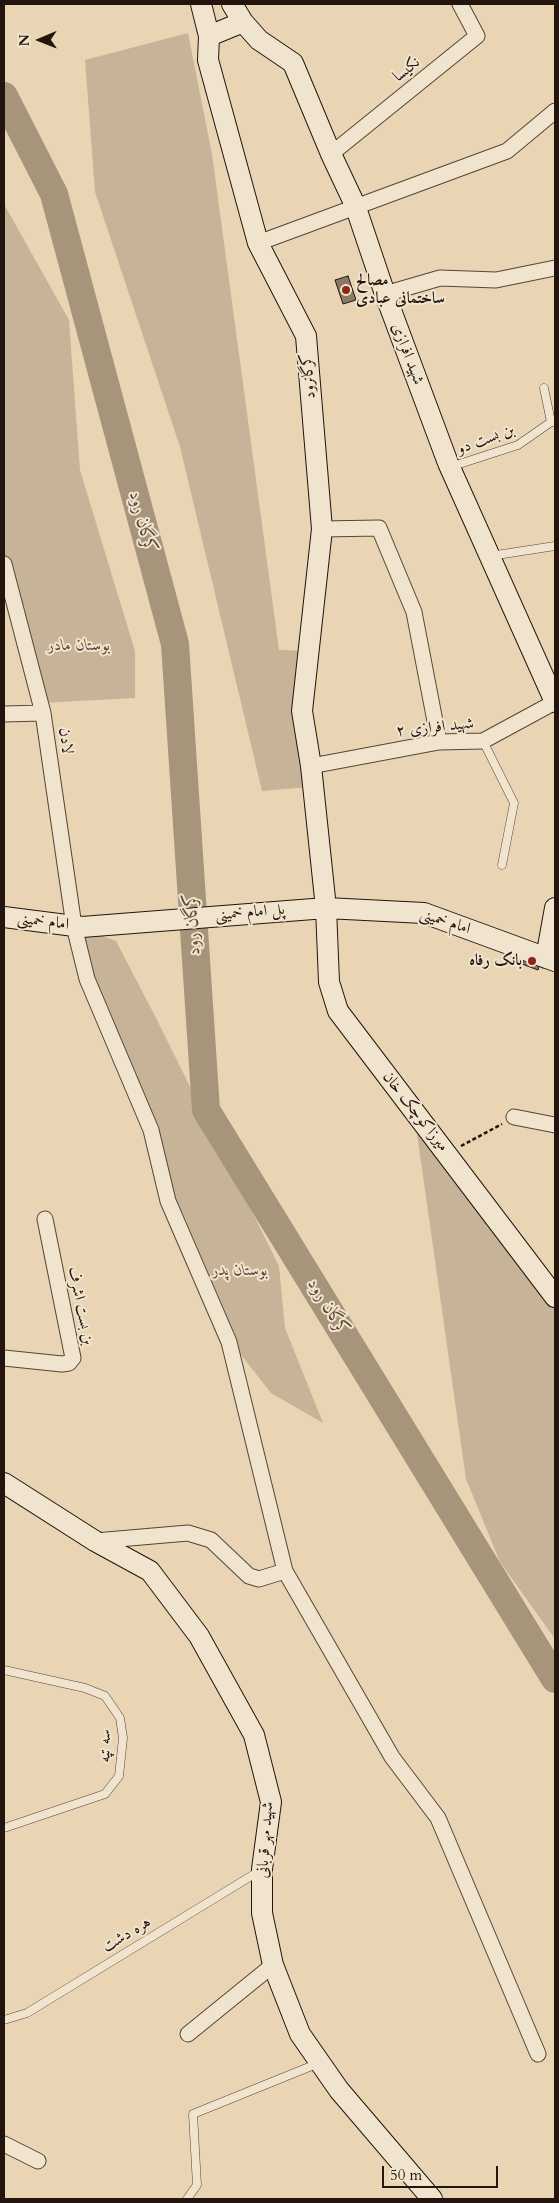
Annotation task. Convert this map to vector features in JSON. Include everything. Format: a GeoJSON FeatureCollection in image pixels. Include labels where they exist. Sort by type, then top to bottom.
{"type":"FeatureCollection","features":[{"type":"Feature","properties":{"kind":"street","name":"کرگانرود"},"geometry":{"type":"LineString","coordinates":[[201,4],[209,36],[208,60],[258,243],[306,336],[322,529],[302,711],[311,766]]}},
{"type":"Feature","properties":{"kind":"street"},"geometry":{"type":"LineString","coordinates":[[209,36],[243,22],[232,4]]}},
{"type":"Feature","properties":{"kind":"street","name":"نکیسا"},"geometry":{"type":"LineString","coordinates":[[331,154],[477,36],[460,4]]}},
{"type":"Feature","properties":{"kind":"street","name":"شهید افرازی"},"geometry":{"type":"LineString","coordinates":[[243,22],[259,40],[293,64],[331,154],[356,205],[385,294],[450,467],[488,556],[555,702]]}},
{"type":"Feature","properties":{"kind":"street"},"geometry":{"type":"LineString","coordinates":[[258,243],[356,205],[507,152],[555,111]]}},
{"type":"Feature","properties":{"kind":"street"},"geometry":{"type":"LineString","coordinates":[[385,294],[440,278],[496,280],[555,268]]}},
{"type":"Feature","properties":{"kind":"street"},"geometry":{"type":"LineString","coordinates":[[322,529],[379,528],[414,612],[439,742]]}},
{"type":"Feature","properties":{"kind":"street","name":"لادن"},"geometry":{"type":"LineString","coordinates":[[4,564],[43,713],[87,979],[151,1130],[168,1201],[229,1342],[285,1571],[392,1757],[438,1818],[538,2054]]}},
{"type":"Feature","properties":{"kind":"street","name":"شهید افرازی ۲"},"geometry":{"type":"LineString","coordinates":[[311,766],[439,742],[483,741],[555,702]]}},
{"type":"Feature","properties":{"kind":"street"},"geometry":{"type":"LineString","coordinates":[[4,714],[43,713]]}},
{"type":"Feature","properties":{"kind":"street","name":"میرزاکوچک خان"},"geometry":{"type":"LineString","coordinates":[[311,766],[326,908],[329,982],[338,1011],[555,1297]]}},
{"type":"Feature","properties":{"kind":"street","name":"امام خمینی"},"geometry":{"type":"LineString","coordinates":[[299,909],[326,908],[424,913],[551,960]]}},
{"type":"Feature","properties":{"kind":"street"},"geometry":{"type":"LineString","coordinates":[[551,960],[555,908]]}},
{"type":"Feature","properties":{"kind":"street","name":"پل امام خمینی"},"geometry":{"type":"LineString","coordinates":[[78,927],[299,909]]}},
{"type":"Feature","properties":{"kind":"street","name":"امام خمینی"},"geometry":{"type":"LineString","coordinates":[[4,917],[78,927]]}},
{"type":"Feature","properties":{"kind":"street"},"geometry":{"type":"LineString","coordinates":[[514,1117],[555,1125]]}},
{"type":"Feature","properties":{"kind":"street","name":"بن بست اشرف"},"geometry":{"type":"LineString","coordinates":[[4,1358],[62,1364],[69,1363],[73,1358],[45,1219]]}},
{"type":"Feature","properties":{"kind":"street","name":"شهید مهر قربانی"},"geometry":{"type":"LineString","coordinates":[[4,1482],[95,1541],[150,1571],[199,1636],[254,1735],[271,1802],[262,1869],[262,1913],[273,1965],[300,2034],[340,2090],[432,2199]]}},
{"type":"Feature","properties":{"kind":"street"},"geometry":{"type":"LineString","coordinates":[[95,1541],[188,1533],[211,1540],[249,1576],[259,1579],[285,1571]]}},
{"type":"Feature","properties":{"kind":"street"},"geometry":{"type":"LineString","coordinates":[[188,2034],[273,1965]]}},
{"type":"Feature","properties":{"kind":"street"},"geometry":{"type":"LineString","coordinates":[[4,2144],[38,2161]]}},
{"type":"Feature","properties":{"kind":"lane"},"geometry":{"type":"LineString","coordinates":[[544,388],[553,422]]}},
{"type":"Feature","properties":{"kind":"lane","name":"بن بست دو"},"geometry":{"type":"LineString","coordinates":[[450,467],[518,445],[553,422]]}},
{"type":"Feature","properties":{"kind":"lane"},"geometry":{"type":"LineString","coordinates":[[488,556],[555,546]]}},
{"type":"Feature","properties":{"kind":"lane"},"geometry":{"type":"LineString","coordinates":[[483,741],[514,803],[502,866]]}},
{"type":"Feature","properties":{"kind":"lane","name":"سه تپه"},"geometry":{"type":"LineString","coordinates":[[4,1670],[85,1688],[105,1696],[120,1718],[123,1738],[119,1776],[105,1794],[4,1828]]}},
{"type":"Feature","properties":{"kind":"lane","name":"هره دشت"},"geometry":{"type":"LineString","coordinates":[[4,2020],[27,2012],[262,1869]]}},
{"type":"Feature","properties":{"kind":"lane"},"geometry":{"type":"LineString","coordinates":[[187,2199],[198,2185],[193,2114],[320,2063]]}},
{"type":"Feature","properties":{"kind":"path"},"geometry":{"type":"LineString","coordinates":[[448,1154],[514,1117]]}},
{"type":"Feature","properties":{"kind":"green space"},"geometry":{"type":"Polygon","coordinates":[[[188,33],[212,154],[279,650],[309,651],[309,787],[262,791],[180,447],[95,192],[85,60],[188,33]]]}},
{"type":"Feature","properties":{"kind":"green space","name":"بوستان مادر"},"geometry":{"type":"Polygon","coordinates":[[[4,204],[69,320],[80,470],[135,651],[135,698],[41,703],[4,563],[4,204]]]}},
{"type":"Feature","properties":{"kind":"green space","name":"بوستان پدر"},"geometry":{"type":"Polygon","coordinates":[[[74,926],[116,941],[155,1016],[279,1266],[285,1328],[323,1423],[271,1393],[231,1342],[169,1201],[74,926]]]}},
{"type":"Feature","properties":{"kind":"green space"},"geometry":{"type":"Polygon","coordinates":[[[414,1113],[555,1297],[555,1639],[500,1562],[466,1479],[414,1113]]]}},
{"type":"Feature","properties":{"kind":"building","name":"مصالح ساختمانی عبادی"},"geometry":{"type":"Polygon","coordinates":[[[348,276],[356,300],[343,304],[335,280],[348,276]]]}},
{"type":"Feature","properties":{"kind":"building","name":"بانک رفاه"},"geometry":{"type":"Polygon","coordinates":[[[526,952],[542,957],[538,970],[522,964],[526,952]]]}},
{"type":"Feature","properties":{"kind":"waterway","name":"کرگان رود"},"geometry":{"type":"LineString","coordinates":[[4,96],[54,194],[175,644],[206,1110],[555,1679]]}},
{"type":"Feature","properties":{"kind":"place","name":"مصالح ساختمانی عبادی"},"geometry":{"type":"Point","coordinates":[346,290]}},
{"type":"Feature","properties":{"kind":"place","name":"بانک رفاه"},"geometry":{"type":"Point","coordinates":[532,961]}}]}
